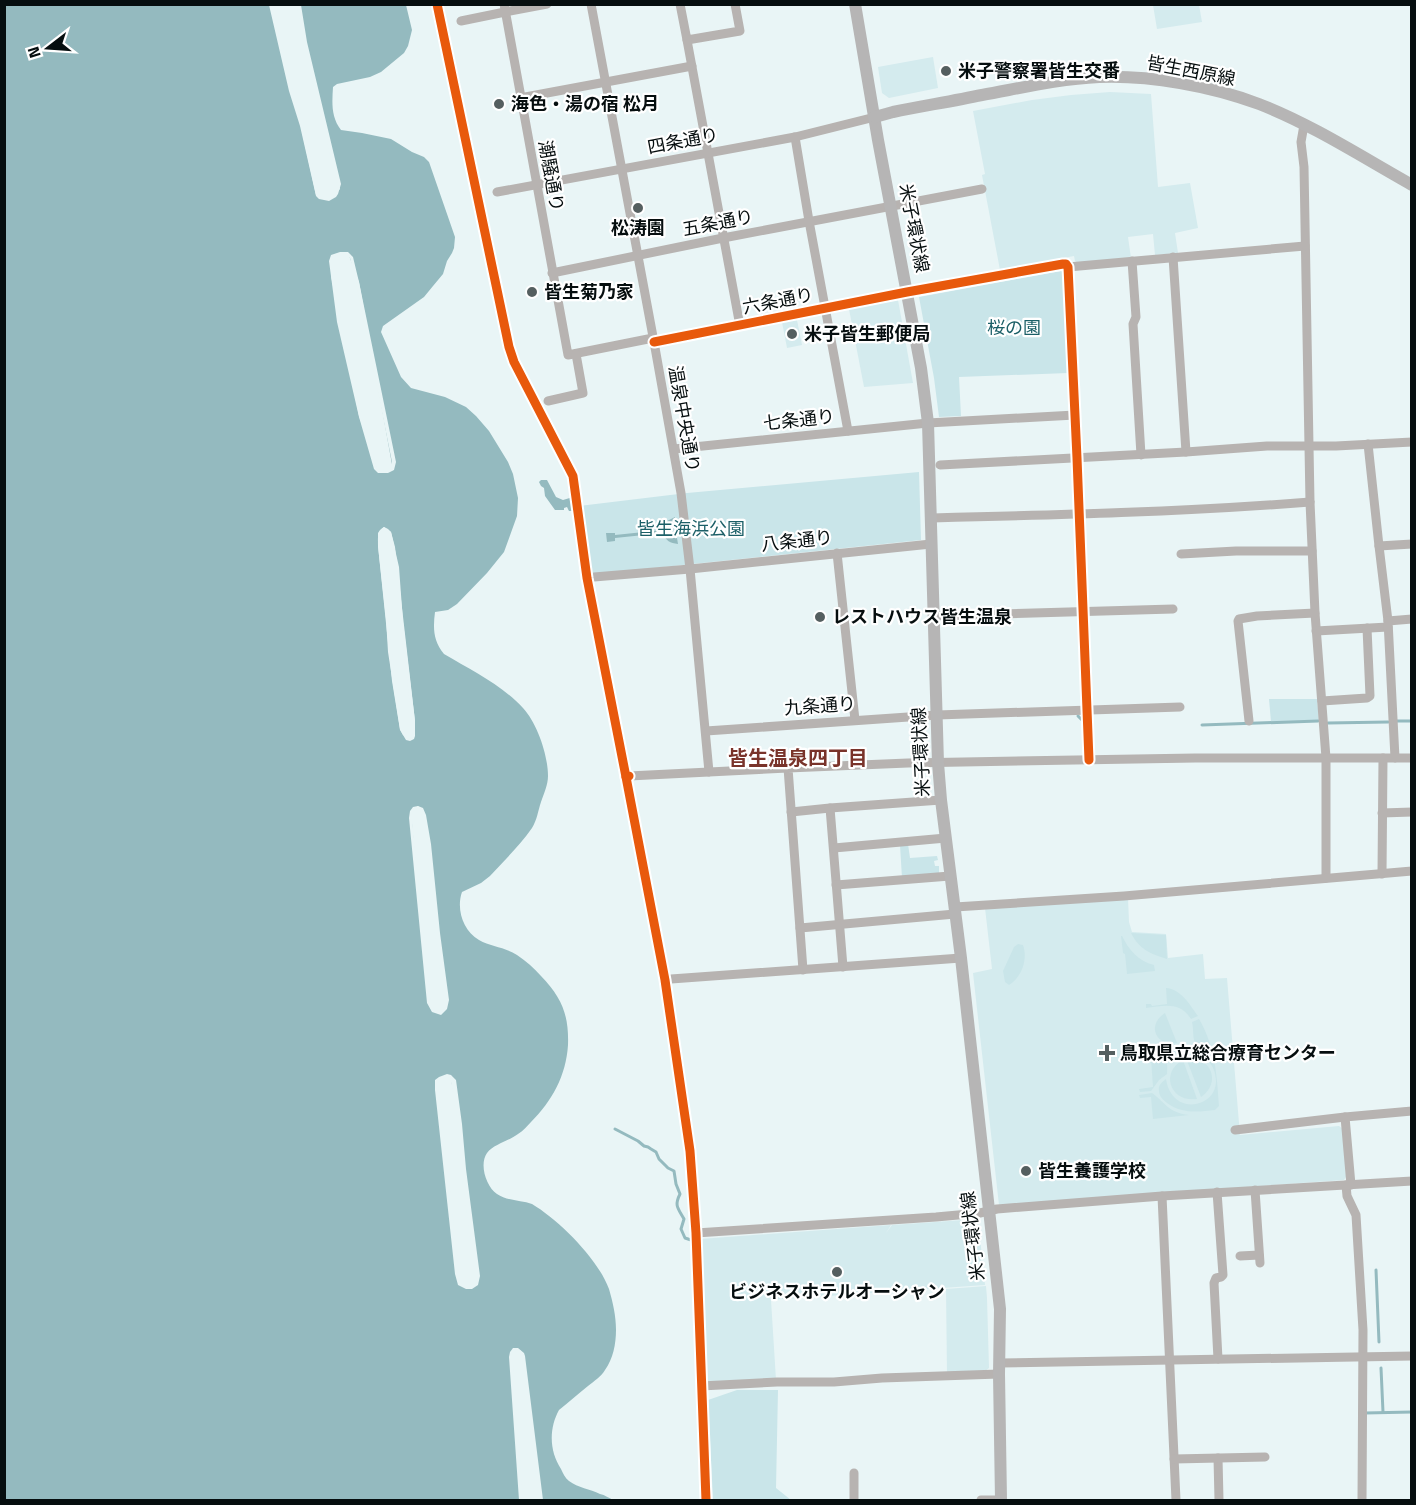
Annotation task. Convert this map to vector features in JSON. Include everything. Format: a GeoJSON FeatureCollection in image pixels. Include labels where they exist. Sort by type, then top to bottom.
{"type":"FeatureCollection","features":[{"type":"Feature","properties":{"kind":"main road","name":"米子環状線"},"geometry":{"type":"LineString","coordinates":[[855,4],[921,368],[928,423],[938,763],[1000,1309],[1001,1500]]}},
{"type":"Feature","properties":{"kind":"main road","name":"皆生西原線"},"geometry":{"type":"LineString","coordinates":[[874,117],[1048,82],[1100,77],[1172,82],[1228,94],[1259,104],[1304,125],[1412,185]]}},
{"type":"Feature","properties":{"kind":"street"},"geometry":{"type":"LineString","coordinates":[[461,21],[504,8],[548,4]]}},
{"type":"Feature","properties":{"kind":"street","name":"温泉中央通り"},"geometry":{"type":"LineString","coordinates":[[591,4],[681,493],[709,772]]}},
{"type":"Feature","properties":{"kind":"street"},"geometry":{"type":"LineString","coordinates":[[681,4],[740,326]]}},
{"type":"Feature","properties":{"kind":"street"},"geometry":{"type":"LineString","coordinates":[[687,39],[740,31],[735,4]]}},
{"type":"Feature","properties":{"kind":"street","name":"潮騒通り"},"geometry":{"type":"LineString","coordinates":[[504,8],[552,273],[583,393],[548,401]]}},
{"type":"Feature","properties":{"kind":"street"},"geometry":{"type":"LineString","coordinates":[[520,98],[692,66]]}},
{"type":"Feature","properties":{"kind":"street","name":"四条通り"},"geometry":{"type":"LineString","coordinates":[[497,192],[821,132],[874,117]]}},
{"type":"Feature","properties":{"kind":"street"},"geometry":{"type":"LineString","coordinates":[[1304,125],[1301,142],[1304,167],[1310,502],[1316,631],[1326,758],[1326,878]]}},
{"type":"Feature","properties":{"kind":"street"},"geometry":{"type":"LineString","coordinates":[[795,137],[848,431]]}},
{"type":"Feature","properties":{"kind":"street","name":"五条通り"},"geometry":{"type":"LineString","coordinates":[[552,273],[982,189]]}},
{"type":"Feature","properties":{"kind":"street","name":"六条通り"},"geometry":{"type":"LineString","coordinates":[[571,353],[740,326],[907,292],[1063,264],[1068,267],[1305,246]]}},
{"type":"Feature","properties":{"kind":"street"},"geometry":{"type":"LineString","coordinates":[[1173,257],[1186,452]]}},
{"type":"Feature","properties":{"kind":"street"},"geometry":{"type":"LineString","coordinates":[[1132,261],[1136,317],[1133,324],[1141,455]]}},
{"type":"Feature","properties":{"kind":"street"},"geometry":{"type":"LineString","coordinates":[[1068,267],[1089,760]]}},
{"type":"Feature","properties":{"kind":"street","name":"七条通り"},"geometry":{"type":"LineString","coordinates":[[674,450],[928,423],[1075,415]]}},
{"type":"Feature","properties":{"kind":"street"},"geometry":{"type":"LineString","coordinates":[[940,465],[1268,446],[1336,446],[1412,441]]}},
{"type":"Feature","properties":{"kind":"street"},"geometry":{"type":"LineString","coordinates":[[1368,444],[1388,624],[1395,758]]}},
{"type":"Feature","properties":{"kind":"street"},"geometry":{"type":"LineString","coordinates":[[930,518],[1079,515],[1310,502]]}},
{"type":"Feature","properties":{"kind":"street","name":"八条通り"},"geometry":{"type":"LineString","coordinates":[[594,578],[931,544]]}},
{"type":"Feature","properties":{"kind":"street"},"geometry":{"type":"LineString","coordinates":[[1379,546],[1412,544]]}},
{"type":"Feature","properties":{"kind":"street"},"geometry":{"type":"LineString","coordinates":[[1181,554],[1312,550]]}},
{"type":"Feature","properties":{"kind":"street"},"geometry":{"type":"LineString","coordinates":[[837,553],[855,720]]}},
{"type":"Feature","properties":{"kind":"street"},"geometry":{"type":"LineString","coordinates":[[933,616],[1173,609]]}},
{"type":"Feature","properties":{"kind":"street"},"geometry":{"type":"LineString","coordinates":[[1249,721],[1238,621],[1240,618],[1257,616],[1315,613]]}},
{"type":"Feature","properties":{"kind":"street"},"geometry":{"type":"LineString","coordinates":[[1316,631],[1366,628],[1412,619]]}},
{"type":"Feature","properties":{"kind":"street"},"geometry":{"type":"LineString","coordinates":[[1322,701],[1370,696],[1366,628]]}},
{"type":"Feature","properties":{"kind":"street","name":"九条通り"},"geometry":{"type":"LineString","coordinates":[[706,731],[937,715],[1180,707]]}},
{"type":"Feature","properties":{"kind":"street"},"geometry":{"type":"LineString","coordinates":[[629,776],[938,763],[1195,758],[1412,758]]}},
{"type":"Feature","properties":{"kind":"street"},"geometry":{"type":"LineString","coordinates":[[1382,874],[1383,758]]}},
{"type":"Feature","properties":{"kind":"street"},"geometry":{"type":"LineString","coordinates":[[788,768],[803,970]]}},
{"type":"Feature","properties":{"kind":"street"},"geometry":{"type":"LineString","coordinates":[[791,812],[941,800]]}},
{"type":"Feature","properties":{"kind":"street"},"geometry":{"type":"LineString","coordinates":[[830,808],[843,967]]}},
{"type":"Feature","properties":{"kind":"street"},"geometry":{"type":"LineString","coordinates":[[1382,813],[1412,812]]}},
{"type":"Feature","properties":{"kind":"street"},"geometry":{"type":"LineString","coordinates":[[834,848],[946,838]]}},
{"type":"Feature","properties":{"kind":"street"},"geometry":{"type":"LineString","coordinates":[[800,928],[955,911],[1412,871]]}},
{"type":"Feature","properties":{"kind":"street"},"geometry":{"type":"LineString","coordinates":[[836,885],[950,876]]}},
{"type":"Feature","properties":{"kind":"street"},"geometry":{"type":"LineString","coordinates":[[671,979],[961,958]]}},
{"type":"Feature","properties":{"kind":"street"},"geometry":{"type":"LineString","coordinates":[[681,1081],[690,1151],[696,1233],[706,1500]]}},
{"type":"Feature","properties":{"kind":"street"},"geometry":{"type":"LineString","coordinates":[[1234,1130],[1412,1111]]}},
{"type":"Feature","properties":{"kind":"street"},"geometry":{"type":"LineString","coordinates":[[1346,1117],[1347,1196],[1356,1215],[1363,1330],[1362,1500]]}},
{"type":"Feature","properties":{"kind":"street"},"geometry":{"type":"LineString","coordinates":[[696,1233],[936,1217],[997,1209],[1216,1192],[1412,1181]]}},
{"type":"Feature","properties":{"kind":"street"},"geometry":{"type":"LineString","coordinates":[[1240,1256],[1260,1259],[1255,1190]]}},
{"type":"Feature","properties":{"kind":"street"},"geometry":{"type":"LineString","coordinates":[[1216,1192],[1223,1272],[1223,1276],[1216,1278],[1214,1283],[1218,1359]]}},
{"type":"Feature","properties":{"kind":"street"},"geometry":{"type":"LineString","coordinates":[[1162,1196],[1176,1500]]}},
{"type":"Feature","properties":{"kind":"street"},"geometry":{"type":"LineString","coordinates":[[701,1386],[834,1382],[999,1369],[1169,1360],[1412,1356]]}},
{"type":"Feature","properties":{"kind":"street"},"geometry":{"type":"LineString","coordinates":[[1174,1459],[1265,1457]]}},
{"type":"Feature","properties":{"kind":"street"},"geometry":{"type":"LineString","coordinates":[[1218,1458],[1219,1500]]}},
{"type":"Feature","properties":{"kind":"street"},"geometry":{"type":"LineString","coordinates":[[854,1473],[854,1500]]}},
{"type":"Feature","properties":{"kind":"street"},"geometry":{"type":"LineString","coordinates":[[981,1500],[1001,1500]]}},
{"type":"Feature","properties":{"kind":"shaded area"},"geometry":{"type":"Polygon","coordinates":[[[5,5],[270,5],[316,195],[329,200],[340,189],[306,43],[300,5],[406,5],[412,30],[404,53],[381,72],[333,87],[333,110],[335,120],[341,130],[391,139],[429,162],[455,237],[454,248],[443,274],[424,297],[383,326],[381,332],[401,377],[411,388],[445,397],[466,407],[489,431],[508,462],[518,498],[517,516],[504,552],[457,604],[448,610],[435,612],[434,629],[438,644],[444,654],[506,692],[528,714],[541,740],[548,768],[548,779],[534,825],[490,876],[462,892],[460,905],[462,919],[473,936],[517,955],[533,967],[548,984],[563,1008],[568,1045],[561,1077],[551,1097],[539,1114],[522,1131],[487,1153],[484,1169],[493,1191],[505,1198],[532,1204],[565,1230],[596,1265],[609,1289],[616,1325],[612,1356],[602,1375],[559,1410],[553,1424],[552,1447],[557,1462],[568,1480],[613,1500],[542,1500],[524,1356],[520,1350],[512,1350],[520,1500],[5,1500],[5,5]],[[348,253],[331,256],[331,276],[359,416],[378,472],[393,470],[359,282],[348,253]],[[384,527],[380,531],[378,546],[388,652],[400,729],[403,735],[412,740],[415,721],[395,547],[391,532],[384,527]],[[418,806],[411,812],[428,1003],[432,1011],[440,1014],[446,1009],[425,816],[418,806]],[[450,1076],[436,1081],[459,1284],[467,1288],[477,1284],[461,1125],[450,1076]]]}},
{"type":"Feature","properties":{"kind":"shaded area"},"geometry":{"type":"Polygon","coordinates":[[[1153,5],[1199,5],[1202,22],[1157,29],[1153,5]]]}},
{"type":"Feature","properties":{"kind":"shaded area"},"geometry":{"type":"Polygon","coordinates":[[[933,57],[938,88],[889,98],[882,93],[878,67],[933,57]]]}},
{"type":"Feature","properties":{"kind":"shaded area"},"geometry":{"type":"Polygon","coordinates":[[[1110,92],[1151,94],[1158,187],[1190,183],[1198,228],[1175,233],[1178,253],[1155,255],[1153,234],[1128,237],[1131,258],[1078,263],[1074,256],[1000,270],[982,175],[985,174],[973,111],[1032,100],[1110,92]]]}},
{"type":"Feature","properties":{"kind":"shaded area"},"geometry":{"type":"Polygon","coordinates":[[[898,300],[913,383],[864,387],[849,309],[898,300]]]}},
{"type":"Feature","properties":{"kind":"shaded area"},"geometry":{"type":"Polygon","coordinates":[[[797,320],[802,345],[787,348],[782,322],[797,320]]]}},
{"type":"Feature","properties":{"kind":"shaded area"},"geometry":{"type":"Polygon","coordinates":[[[547,480],[556,497],[563,500],[573,497],[571,505],[574,506],[574,511],[569,511],[567,507],[564,510],[555,510],[545,496],[544,488],[539,482],[547,480]]]}},
{"type":"Feature","properties":{"kind":"shaded area"},"geometry":{"type":"Polygon","coordinates":[[[675,517],[675,523],[671,524],[669,531],[670,536],[677,538],[678,544],[669,541],[663,533],[615,538],[615,541],[607,542],[606,533],[615,533],[615,535],[663,530],[665,522],[675,517]]]}},
{"type":"Feature","properties":{"kind":"shaded area","name":"鳥取県立総合療育センター"},"geometry":{"type":"Polygon","coordinates":[[[1128,898],[1129,922],[1132,932],[1166,934],[1168,958],[1203,954],[1205,979],[1227,978],[1240,1135],[1339,1126],[1343,1129],[1346,1177],[1344,1180],[999,1205],[973,973],[992,969],[985,908],[1128,898]]]}},
{"type":"Feature","properties":{"kind":"shaded area"},"geometry":{"type":"Polygon","coordinates":[[[978,1219],[985,1285],[771,1300],[776,1380],[705,1382],[700,1239],[891,1225],[886,1233],[892,1225],[978,1219]]]}},
{"type":"Feature","properties":{"kind":"shaded area"},"geometry":{"type":"Polygon","coordinates":[[[986,1286],[989,1368],[985,1371],[947,1374],[946,1289],[986,1286]]]}},
{"type":"Feature","properties":{"kind":"green space","name":"桜の園"},"geometry":{"type":"Polygon","coordinates":[[[1061,271],[1064,273],[1068,373],[959,377],[961,416],[939,417],[919,297],[1061,271]]]}},
{"type":"Feature","properties":{"kind":"green space","name":"皆生海浜公園"},"geometry":{"type":"Polygon","coordinates":[[[919,472],[921,540],[588,575],[579,506],[687,493],[919,472]]]}},
{"type":"Feature","properties":{"kind":"green space"},"geometry":{"type":"Polygon","coordinates":[[[1269,699],[1317,699],[1319,720],[1271,722],[1269,699]]]}},
{"type":"Feature","properties":{"kind":"green space"},"geometry":{"type":"Polygon","coordinates":[[[908,844],[910,858],[937,856],[938,860],[934,861],[935,866],[939,866],[939,874],[902,878],[900,845],[908,844]]]}},
{"type":"Feature","properties":{"kind":"green space"},"geometry":{"type":"Polygon","coordinates":[[[1131,933],[1166,935],[1167,959],[1146,950],[1131,933]]]}},
{"type":"Feature","properties":{"kind":"green space"},"geometry":{"type":"Polygon","coordinates":[[[1121,936],[1135,954],[1143,961],[1154,965],[1155,971],[1127,974],[1121,936]]]}},
{"type":"Feature","properties":{"kind":"green space"},"geometry":{"type":"Polygon","coordinates":[[[1018,944],[1023,945],[1024,962],[1020,973],[1009,985],[1005,982],[1003,971],[1014,947],[1018,944]]]}},
{"type":"Feature","properties":{"kind":"green space"},"geometry":{"type":"Polygon","coordinates":[[[1166,988],[1181,994],[1198,1016],[1191,1019],[1182,1009],[1171,1006],[1146,1008],[1146,1004],[1152,1006],[1167,1004],[1166,988]]]}},
{"type":"Feature","properties":{"kind":"green space"},"geometry":{"type":"Polygon","coordinates":[[[1165,1013],[1177,1043],[1164,1042],[1156,1034],[1156,1023],[1165,1013]]]}},
{"type":"Feature","properties":{"kind":"green space"},"geometry":{"type":"Polygon","coordinates":[[[1199,1019],[1212,1050],[1216,1072],[1219,1106],[1215,1110],[1190,1111],[1178,1109],[1167,1103],[1160,1096],[1159,1089],[1166,1079],[1169,1090],[1176,1099],[1190,1104],[1204,1101],[1214,1090],[1216,1082],[1214,1070],[1194,1040],[1192,1022],[1199,1019]]]}},
{"type":"Feature","properties":{"kind":"green space"},"geometry":{"type":"Polygon","coordinates":[[[1150,1044],[1157,1044],[1162,1051],[1167,1062],[1167,1074],[1151,1091],[1140,1092],[1139,1089],[1153,1087],[1150,1044]]]}},
{"type":"Feature","properties":{"kind":"green space"},"geometry":{"type":"Polygon","coordinates":[[[1186,1058],[1202,1061],[1211,1071],[1211,1084],[1201,1097],[1186,1058]]]}},
{"type":"Feature","properties":{"kind":"green space"},"geometry":{"type":"Polygon","coordinates":[[[1183,1060],[1197,1099],[1180,1096],[1171,1086],[1171,1072],[1183,1060]]]}},
{"type":"Feature","properties":{"kind":"green space"},"geometry":{"type":"Polygon","coordinates":[[[1152,1093],[1172,1110],[1189,1115],[1153,1119],[1151,1097],[1140,1098],[1139,1095],[1152,1093]]]}},
{"type":"Feature","properties":{"kind":"green space"},"geometry":{"type":"Polygon","coordinates":[[[737,1390],[778,1390],[776,1488],[791,1500],[713,1500],[708,1400],[737,1390]]]}},
{"type":"Feature","properties":{"kind":"pier"},"geometry":{"type":"Polygon","coordinates":[[[273,4],[319,194],[328,197],[335,192],[337,185],[303,43],[297,5],[301,5],[307,42],[341,184],[336,197],[329,201],[316,196],[269,5],[273,4]]]}},
{"type":"Feature","properties":{"kind":"pier"},"geometry":{"type":"Polygon","coordinates":[[[348,252],[353,257],[396,462],[394,470],[388,473],[378,473],[374,469],[359,417],[337,322],[329,261],[331,255],[348,252]],[[338,255],[333,258],[341,321],[362,415],[377,467],[387,470],[391,468],[392,462],[356,282],[350,258],[338,255]]]}},
{"type":"Feature","properties":{"kind":"pier"},"geometry":{"type":"Polygon","coordinates":[[[384,527],[391,532],[399,567],[415,721],[415,736],[410,741],[406,740],[400,730],[392,681],[378,546],[380,530],[384,527]],[[385,530],[381,534],[381,545],[395,681],[403,729],[410,737],[412,721],[396,568],[390,537],[385,530]]]}},
{"type":"Feature","properties":{"kind":"pier"},"geometry":{"type":"Polygon","coordinates":[[[413,807],[423,808],[431,844],[449,1000],[447,1009],[441,1015],[432,1012],[427,1003],[409,818],[413,807]],[[415,810],[412,819],[431,1002],[434,1009],[440,1011],[444,1001],[427,845],[420,811],[415,810]]]}},
{"type":"Feature","properties":{"kind":"pier"},"geometry":{"type":"Polygon","coordinates":[[[447,1074],[456,1080],[480,1276],[478,1285],[472,1289],[458,1285],[455,1274],[435,1090],[435,1080],[447,1074]],[[449,1079],[439,1082],[439,1090],[459,1273],[461,1282],[471,1285],[474,1283],[475,1275],[461,1169],[458,1125],[449,1079]]]}},
{"type":"Feature","properties":{"kind":"pier"},"geometry":{"type":"Polygon","coordinates":[[[513,1348],[518,1348],[525,1356],[543,1500],[539,1500],[522,1356],[516,1351],[513,1358],[523,1500],[519,1500],[509,1357],[513,1348]]]}},
{"type":"Feature","properties":{"kind":"waterway"},"geometry":{"type":"LineString","coordinates":[[1078,716],[1084,724]]}},
{"type":"Feature","properties":{"kind":"waterway"},"geometry":{"type":"LineString","coordinates":[[1202,725],[1318,721]]}},
{"type":"Feature","properties":{"kind":"waterway"},"geometry":{"type":"LineString","coordinates":[[1397,721],[1412,721]]}},
{"type":"Feature","properties":{"kind":"waterway"},"geometry":{"type":"LineString","coordinates":[[1328,723],[1388,722]]}},
{"type":"Feature","properties":{"kind":"waterway"},"geometry":{"type":"LineString","coordinates":[[615,1129],[656,1152],[659,1159],[674,1171],[680,1194],[677,1201],[678,1207],[684,1219],[681,1229],[685,1238],[691,1240]]}},
{"type":"Feature","properties":{"kind":"waterway"},"geometry":{"type":"LineString","coordinates":[[1376,1270],[1379,1342]]}},
{"type":"Feature","properties":{"kind":"waterway"},"geometry":{"type":"LineString","coordinates":[[1381,1368],[1383,1412]]}},
{"type":"Feature","properties":{"kind":"waterway"},"geometry":{"type":"LineString","coordinates":[[1365,1413],[1412,1412]]}},
{"type":"Feature","properties":{"kind":"cycle path"},"geometry":{"type":"LineString","coordinates":[[437,4],[509,347],[514,362],[573,476],[587,578],[626,777],[629,776]]}},
{"type":"Feature","properties":{"kind":"cycle path"},"geometry":{"type":"LineString","coordinates":[[654,342],[907,292],[1066,264],[1068,267],[1077,458],[1089,760]]}},
{"type":"Feature","properties":{"kind":"cycle path"},"geometry":{"type":"LineString","coordinates":[[626,777],[665,980],[690,1151],[696,1233],[706,1500]]}},
{"type":"Feature","properties":{"kind":"place","name":"米子警察署皆生交番"},"geometry":{"type":"Point","coordinates":[946,71]}},
{"type":"Feature","properties":{"kind":"place","name":"海色・湯の宿 松月"},"geometry":{"type":"Point","coordinates":[499,104]}},
{"type":"Feature","properties":{"kind":"place","name":"松涛園"},"geometry":{"type":"Point","coordinates":[638,208]}},
{"type":"Feature","properties":{"kind":"place","name":"皆生菊乃家"},"geometry":{"type":"Point","coordinates":[532,292]}},
{"type":"Feature","properties":{"kind":"place","name":"米子皆生郵便局"},"geometry":{"type":"Point","coordinates":[792,334]}},
{"type":"Feature","properties":{"kind":"place","name":"レストハウス皆生温泉"},"geometry":{"type":"Point","coordinates":[820,617]}},
{"type":"Feature","properties":{"kind":"place","name":"鳥取県立総合療育センター"},"geometry":{"type":"Point","coordinates":[1107,1053]}},
{"type":"Feature","properties":{"kind":"place","name":"皆生養護学校"},"geometry":{"type":"Point","coordinates":[1026,1171]}},
{"type":"Feature","properties":{"kind":"place","name":"ビジネスホテルオーシャン"},"geometry":{"type":"Point","coordinates":[837,1272]}},
{"type":"Feature","properties":{"kind":"district","name":"皆生温泉四丁目"},"geometry":{"type":"Point","coordinates":[798,758]}}]}
